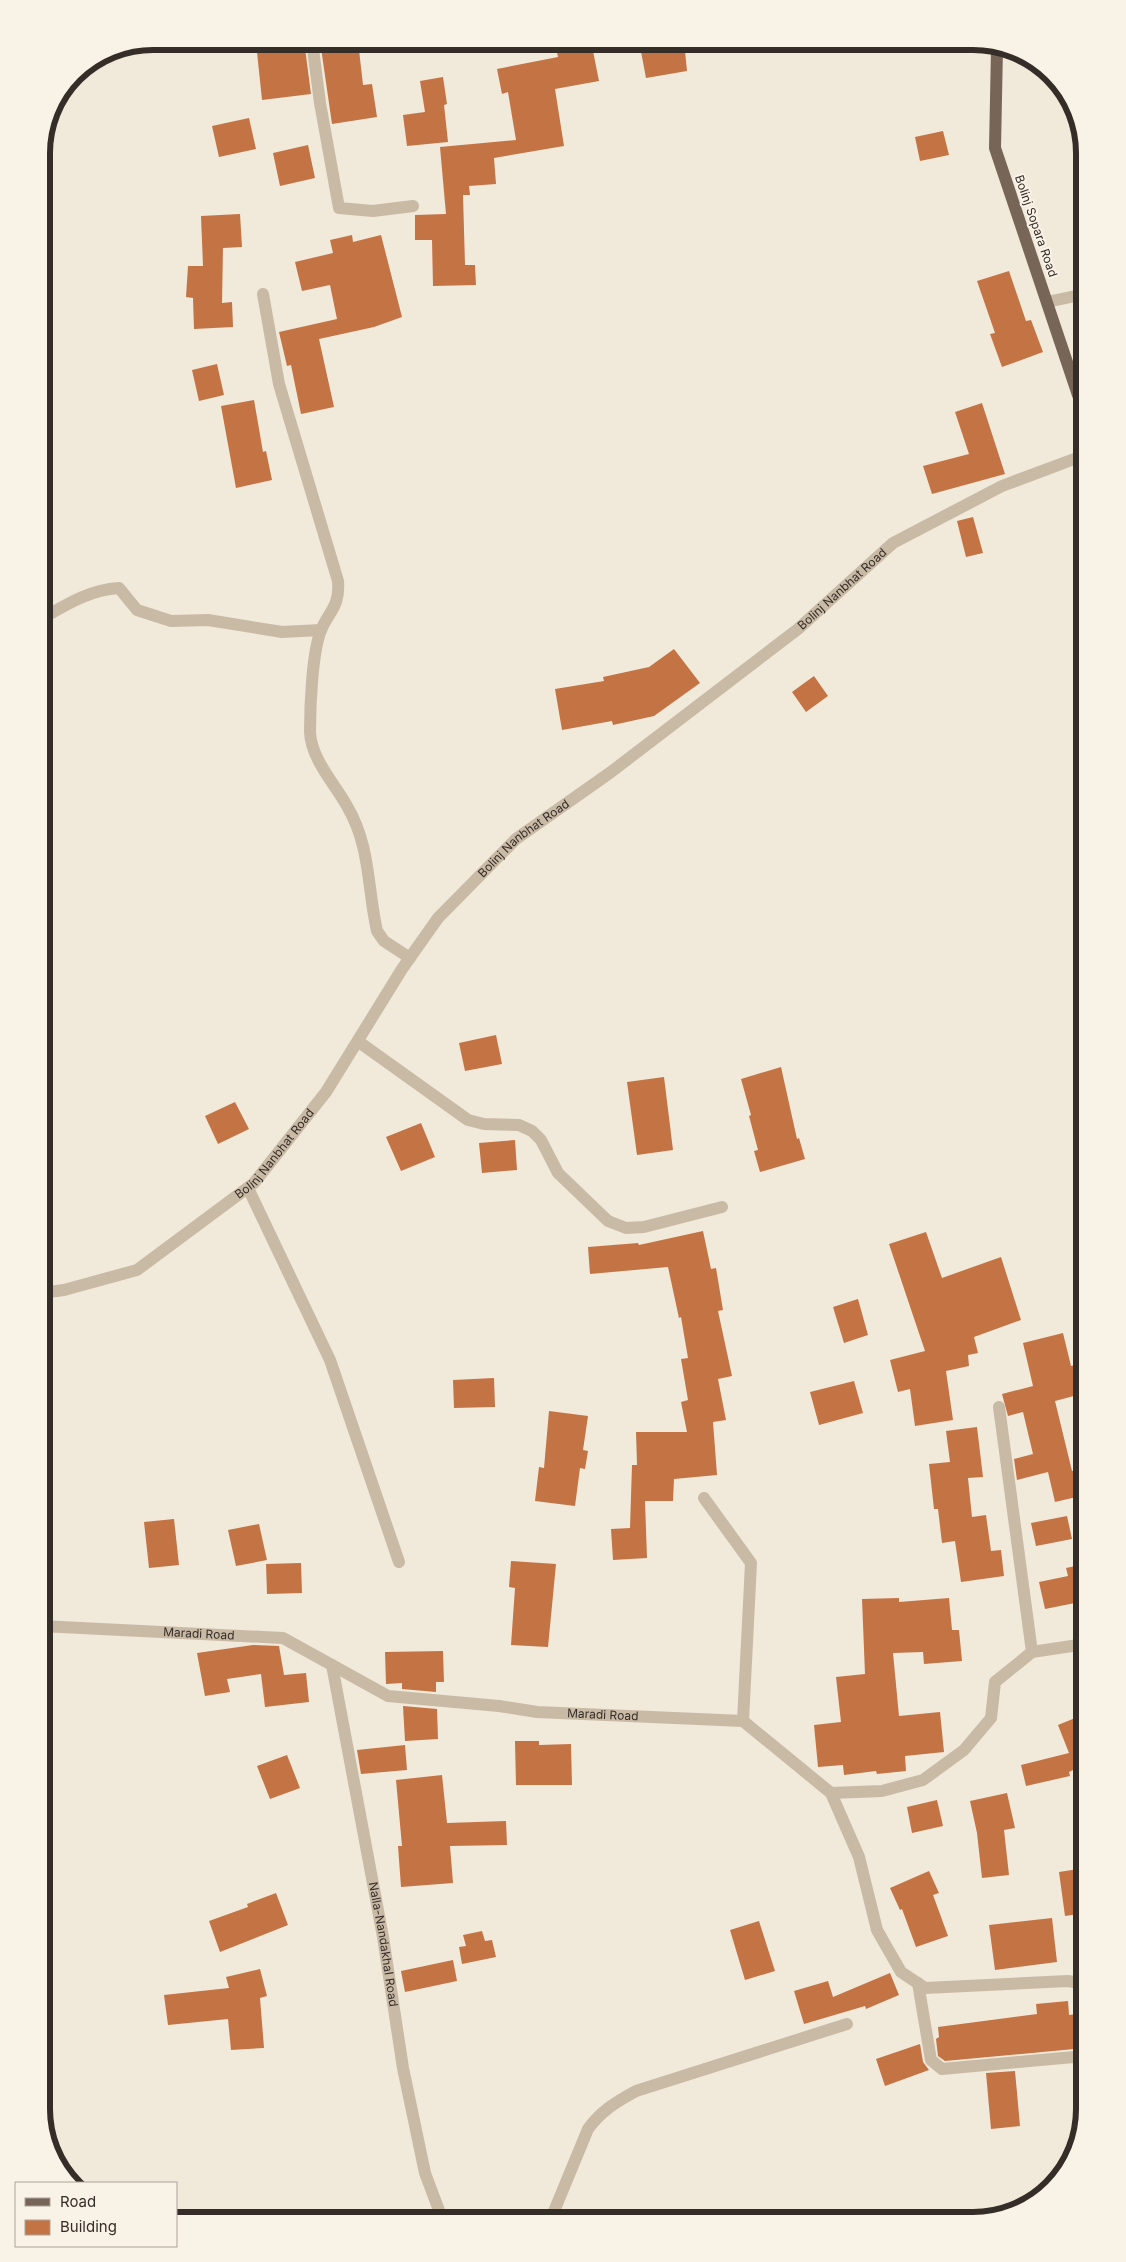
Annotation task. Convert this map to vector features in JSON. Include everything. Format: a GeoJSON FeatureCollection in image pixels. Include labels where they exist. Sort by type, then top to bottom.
{"type":"FeatureCollection","features":[{"type":"Feature","properties":{"kind":"main road","name":"Bolinj Sopara Road"},"geometry":{"type":"LineString","coordinates":[[997,53],[995,148],[1076,389]]}},
{"type":"Feature","properties":{"kind":"street"},"geometry":{"type":"LineString","coordinates":[[313,50],[320,103],[339,208],[373,211],[413,206]]}},
{"type":"Feature","properties":{"kind":"street"},"geometry":{"type":"LineString","coordinates":[[263,294],[279,384],[338,581],[337,605],[321,630],[314,667],[310,733],[312,746],[348,808],[363,840],[377,932],[384,941],[410,958]]}},
{"type":"Feature","properties":{"kind":"street"},"geometry":{"type":"LineString","coordinates":[[1047,302],[1076,296]]}},
{"type":"Feature","properties":{"kind":"street","name":"Bolinj Nanbhat Road"},"geometry":{"type":"LineString","coordinates":[[50,1292],[74,1288],[137,1270],[248,1188],[295,1134],[326,1092],[410,958],[438,918],[516,839],[611,772],[798,629],[893,543],[1002,486],[1076,458]]}},
{"type":"Feature","properties":{"kind":"street"},"geometry":{"type":"LineString","coordinates":[[50,614],[82,596],[100,589],[119,588],[137,610],[171,621],[208,620],[282,632],[321,630]]}},
{"type":"Feature","properties":{"kind":"street"},"geometry":{"type":"LineString","coordinates":[[359,1042],[468,1120],[484,1124],[519,1125],[532,1131],[541,1140],[558,1173],[608,1221],[626,1228],[644,1226],[722,1207]]}},
{"type":"Feature","properties":{"kind":"street"},"geometry":{"type":"LineString","coordinates":[[248,1188],[330,1360],[399,1562]]}},
{"type":"Feature","properties":{"kind":"street"},"geometry":{"type":"LineString","coordinates":[[999,1407],[1032,1652]]}},
{"type":"Feature","properties":{"kind":"street"},"geometry":{"type":"LineString","coordinates":[[704,1498],[751,1563],[742,1721],[831,1793],[859,1857],[877,1930],[901,1972],[925,1988],[1068,1981],[1076,1982]]}},
{"type":"Feature","properties":{"kind":"street","name":"Maradi Road"},"geometry":{"type":"LineString","coordinates":[[50,1626],[283,1638],[388,1696],[499,1706],[537,1712],[742,1721]]}},
{"type":"Feature","properties":{"kind":"street"},"geometry":{"type":"LineString","coordinates":[[831,1793],[882,1791],[923,1780],[964,1750],[991,1718],[995,1682],[1032,1652],[1076,1645]]}},
{"type":"Feature","properties":{"kind":"street","name":"Nalla-Nandakhal Road"},"geometry":{"type":"LineString","coordinates":[[332,1665],[383,1937],[403,2068],[425,2173],[440,2212]]}},
{"type":"Feature","properties":{"kind":"street"},"geometry":{"type":"LineString","coordinates":[[918,1983],[931,2060],[942,2069],[1076,2057]]}},
{"type":"Feature","properties":{"kind":"street"},"geometry":{"type":"LineString","coordinates":[[554,2212],[588,2129],[611,2105],[636,2091],[847,2024]]}},
{"type":"Feature","properties":{"kind":"building"},"geometry":{"type":"Polygon","coordinates":[[[305,50],[311,94],[262,100],[257,52],[305,50]]]}},
{"type":"Feature","properties":{"kind":"building"},"geometry":{"type":"Polygon","coordinates":[[[321,50],[359,50],[363,85],[372,84],[377,117],[332,124],[321,50]]]}},
{"type":"Feature","properties":{"kind":"building"},"geometry":{"type":"Polygon","coordinates":[[[556,50],[593,50],[599,81],[555,89],[564,146],[494,158],[496,184],[469,186],[470,195],[463,195],[465,265],[475,265],[476,285],[433,286],[432,240],[415,240],[415,215],[446,214],[440,147],[516,140],[508,92],[502,94],[497,69],[558,57],[556,50]]]}},
{"type":"Feature","properties":{"kind":"building"},"geometry":{"type":"Polygon","coordinates":[[[641,50],[685,50],[687,71],[646,78],[641,50]]]}},
{"type":"Feature","properties":{"kind":"building"},"geometry":{"type":"Polygon","coordinates":[[[443,77],[447,104],[444,105],[448,142],[407,146],[403,115],[425,112],[420,81],[443,77]]]}},
{"type":"Feature","properties":{"kind":"building"},"geometry":{"type":"Polygon","coordinates":[[[249,118],[256,149],[219,157],[212,126],[249,118]]]}},
{"type":"Feature","properties":{"kind":"building"},"geometry":{"type":"Polygon","coordinates":[[[943,131],[949,155],[920,161],[915,137],[943,131]]]}},
{"type":"Feature","properties":{"kind":"building"},"geometry":{"type":"Polygon","coordinates":[[[308,145],[315,178],[280,186],[273,153],[308,145]]]}},
{"type":"Feature","properties":{"kind":"building"},"geometry":{"type":"Polygon","coordinates":[[[240,214],[242,247],[223,248],[222,303],[232,302],[233,327],[194,329],[193,298],[186,297],[188,266],[203,266],[201,216],[240,214]]]}},
{"type":"Feature","properties":{"kind":"building"},"geometry":{"type":"Polygon","coordinates":[[[352,235],[353,242],[381,235],[402,317],[374,327],[319,339],[334,407],[301,414],[291,365],[287,366],[279,332],[337,319],[330,285],[302,291],[295,262],[333,253],[330,240],[352,235]]]}},
{"type":"Feature","properties":{"kind":"building"},"geometry":{"type":"Polygon","coordinates":[[[1009,271],[1026,321],[1031,320],[1043,352],[1002,367],[990,334],[995,333],[977,281],[1009,271]]]}},
{"type":"Feature","properties":{"kind":"building"},"geometry":{"type":"Polygon","coordinates":[[[217,364],[224,395],[199,401],[192,370],[217,364]]]}},
{"type":"Feature","properties":{"kind":"building"},"geometry":{"type":"Polygon","coordinates":[[[254,400],[263,452],[266,451],[272,480],[236,488],[221,406],[254,400]]]}},
{"type":"Feature","properties":{"kind":"building"},"geometry":{"type":"Polygon","coordinates":[[[982,403],[1005,474],[932,494],[923,466],[969,454],[955,412],[982,403]]]}},
{"type":"Feature","properties":{"kind":"building"},"geometry":{"type":"Polygon","coordinates":[[[973,517],[983,553],[966,557],[957,521],[973,517]]]}},
{"type":"Feature","properties":{"kind":"building"},"geometry":{"type":"Polygon","coordinates":[[[674,649],[700,683],[654,716],[613,725],[612,721],[562,730],[555,689],[604,681],[603,677],[649,667],[674,649]]]}},
{"type":"Feature","properties":{"kind":"building"},"geometry":{"type":"Polygon","coordinates":[[[814,676],[828,696],[806,712],[792,692],[814,676]]]}},
{"type":"Feature","properties":{"kind":"building"},"geometry":{"type":"Polygon","coordinates":[[[496,1035],[502,1064],[465,1071],[459,1043],[496,1035]]]}},
{"type":"Feature","properties":{"kind":"building"},"geometry":{"type":"Polygon","coordinates":[[[781,1067],[797,1139],[799,1138],[805,1159],[760,1172],[754,1151],[758,1150],[749,1116],[751,1115],[741,1079],[781,1067]]]}},
{"type":"Feature","properties":{"kind":"building"},"geometry":{"type":"Polygon","coordinates":[[[664,1077],[673,1150],[637,1155],[627,1082],[664,1077]]]}},
{"type":"Feature","properties":{"kind":"building"},"geometry":{"type":"Polygon","coordinates":[[[235,1102],[249,1129],[218,1144],[205,1116],[235,1102]]]}},
{"type":"Feature","properties":{"kind":"building"},"geometry":{"type":"Polygon","coordinates":[[[421,1123],[435,1157],[401,1171],[386,1137],[421,1123]]]}},
{"type":"Feature","properties":{"kind":"building"},"geometry":{"type":"Polygon","coordinates":[[[515,1140],[517,1170],[482,1173],[479,1143],[515,1140]]]}},
{"type":"Feature","properties":{"kind":"building"},"geometry":{"type":"Polygon","coordinates":[[[703,1231],[711,1269],[716,1268],[723,1310],[718,1311],[732,1376],[718,1379],[726,1420],[713,1422],[717,1475],[674,1479],[673,1501],[645,1501],[647,1558],[613,1560],[611,1529],[630,1528],[632,1465],[637,1465],[636,1432],[687,1432],[681,1402],[688,1400],[681,1359],[688,1358],[681,1317],[679,1318],[668,1267],[590,1274],[588,1247],[638,1243],[639,1245],[703,1231]]]}},
{"type":"Feature","properties":{"kind":"building"},"geometry":{"type":"Polygon","coordinates":[[[926,1232],[942,1278],[1001,1257],[1021,1320],[974,1337],[978,1353],[968,1355],[969,1366],[946,1371],[953,1420],[915,1426],[910,1389],[898,1392],[890,1360],[925,1351],[889,1244],[926,1232]]]}},
{"type":"Feature","properties":{"kind":"building"},"geometry":{"type":"Polygon","coordinates":[[[858,1299],[868,1335],[844,1343],[833,1307],[858,1299]]]}},
{"type":"Feature","properties":{"kind":"building"},"geometry":{"type":"Polygon","coordinates":[[[1063,1333],[1071,1366],[1076,1365],[1076,1395],[1055,1401],[1072,1471],[1076,1470],[1076,1497],[1055,1502],[1048,1472],[1017,1480],[1014,1459],[1033,1454],[1023,1412],[1008,1416],[1002,1394],[1033,1386],[1023,1343],[1063,1333]]]}},
{"type":"Feature","properties":{"kind":"building"},"geometry":{"type":"Polygon","coordinates":[[[494,1378],[495,1407],[454,1408],[453,1380],[494,1378]]]}},
{"type":"Feature","properties":{"kind":"building"},"geometry":{"type":"Polygon","coordinates":[[[854,1381],[863,1413],[819,1425],[810,1392],[854,1381]]]}},
{"type":"Feature","properties":{"kind":"building"},"geometry":{"type":"Polygon","coordinates":[[[549,1411],[588,1416],[583,1450],[588,1451],[585,1469],[580,1468],[575,1506],[535,1501],[539,1467],[544,1468],[549,1411]]]}},
{"type":"Feature","properties":{"kind":"building"},"geometry":{"type":"Polygon","coordinates":[[[977,1427],[983,1477],[968,1478],[972,1517],[986,1515],[991,1551],[1001,1550],[1004,1576],[961,1582],[955,1541],[942,1543],[938,1509],[934,1509],[929,1464],[950,1462],[946,1431],[977,1427]]]}},
{"type":"Feature","properties":{"kind":"building"},"geometry":{"type":"Polygon","coordinates":[[[1067,1516],[1072,1539],[1036,1546],[1031,1523],[1067,1516]]]}},
{"type":"Feature","properties":{"kind":"building"},"geometry":{"type":"Polygon","coordinates":[[[174,1519],[179,1565],[149,1568],[144,1522],[174,1519]]]}},
{"type":"Feature","properties":{"kind":"building"},"geometry":{"type":"Polygon","coordinates":[[[259,1524],[267,1560],[236,1566],[228,1530],[259,1524]]]}},
{"type":"Feature","properties":{"kind":"building"},"geometry":{"type":"Polygon","coordinates":[[[511,1561],[556,1564],[548,1647],[511,1645],[515,1588],[509,1587],[511,1561]]]}},
{"type":"Feature","properties":{"kind":"building"},"geometry":{"type":"Polygon","coordinates":[[[301,1563],[302,1593],[267,1594],[266,1564],[301,1563]]]}},
{"type":"Feature","properties":{"kind":"building"},"geometry":{"type":"Polygon","coordinates":[[[1076,1566],[1076,1603],[1045,1609],[1039,1582],[1068,1576],[1066,1568],[1076,1566]]]}},
{"type":"Feature","properties":{"kind":"building"},"geometry":{"type":"Polygon","coordinates":[[[899,1598],[899,1602],[949,1598],[952,1630],[959,1630],[962,1661],[924,1664],[923,1652],[893,1653],[899,1716],[940,1712],[944,1752],[905,1756],[906,1771],[877,1774],[876,1771],[844,1775],[843,1765],[818,1767],[814,1725],[841,1722],[836,1677],[865,1674],[862,1599],[899,1598]]]}},
{"type":"Feature","properties":{"kind":"building"},"geometry":{"type":"Polygon","coordinates":[[[253,1645],[279,1646],[284,1675],[306,1673],[309,1702],[265,1707],[261,1674],[227,1679],[230,1692],[205,1696],[197,1653],[253,1645]]]}},
{"type":"Feature","properties":{"kind":"building"},"geometry":{"type":"Polygon","coordinates":[[[443,1651],[444,1682],[436,1682],[436,1692],[402,1689],[402,1683],[386,1684],[385,1652],[443,1651]]]}},
{"type":"Feature","properties":{"kind":"building"},"geometry":{"type":"Polygon","coordinates":[[[403,1706],[437,1709],[438,1739],[405,1741],[403,1706]]]}},
{"type":"Feature","properties":{"kind":"building"},"geometry":{"type":"Polygon","coordinates":[[[1076,1718],[1076,1771],[1075,1769],[1069,1772],[1070,1776],[1026,1786],[1021,1765],[1069,1753],[1058,1725],[1076,1718]]]}},
{"type":"Feature","properties":{"kind":"building"},"geometry":{"type":"Polygon","coordinates":[[[515,1741],[539,1741],[539,1745],[571,1744],[572,1785],[516,1785],[515,1741]]]}},
{"type":"Feature","properties":{"kind":"building"},"geometry":{"type":"Polygon","coordinates":[[[405,1745],[407,1770],[361,1774],[357,1750],[405,1745]]]}},
{"type":"Feature","properties":{"kind":"building"},"geometry":{"type":"Polygon","coordinates":[[[287,1755],[300,1788],[270,1799],[257,1766],[287,1755]]]}},
{"type":"Feature","properties":{"kind":"building"},"geometry":{"type":"Polygon","coordinates":[[[442,1775],[447,1823],[506,1821],[507,1845],[450,1846],[453,1883],[401,1887],[398,1846],[402,1846],[396,1780],[442,1775]]]}},
{"type":"Feature","properties":{"kind":"building"},"geometry":{"type":"Polygon","coordinates":[[[1007,1793],[1015,1828],[1004,1830],[1009,1875],[982,1878],[977,1833],[970,1801],[1007,1793]]]}},
{"type":"Feature","properties":{"kind":"building"},"geometry":{"type":"Polygon","coordinates":[[[937,1800],[943,1826],[912,1833],[907,1807],[937,1800]]]}},
{"type":"Feature","properties":{"kind":"building"},"geometry":{"type":"Polygon","coordinates":[[[1076,1869],[1076,1914],[1065,1916],[1059,1872],[1076,1869]]]}},
{"type":"Feature","properties":{"kind":"building"},"geometry":{"type":"Polygon","coordinates":[[[929,1871],[939,1893],[933,1895],[948,1936],[916,1947],[902,1909],[900,1910],[890,1888],[929,1871]]]}},
{"type":"Feature","properties":{"kind":"building"},"geometry":{"type":"Polygon","coordinates":[[[276,1893],[288,1925],[220,1952],[209,1921],[248,1907],[247,1904],[276,1893]]]}},
{"type":"Feature","properties":{"kind":"building"},"geometry":{"type":"Polygon","coordinates":[[[1052,1918],[1057,1962],[995,1970],[989,1925],[1052,1918]]]}},
{"type":"Feature","properties":{"kind":"building"},"geometry":{"type":"Polygon","coordinates":[[[759,1921],[775,1971],[745,1980],[730,1930],[759,1921]]]}},
{"type":"Feature","properties":{"kind":"building"},"geometry":{"type":"Polygon","coordinates":[[[482,1931],[485,1941],[492,1940],[496,1957],[462,1964],[459,1947],[466,1946],[463,1935],[482,1931]]]}},
{"type":"Feature","properties":{"kind":"building"},"geometry":{"type":"Polygon","coordinates":[[[453,1960],[457,1981],[405,1992],[401,1971],[453,1960]]]}},
{"type":"Feature","properties":{"kind":"building"},"geometry":{"type":"Polygon","coordinates":[[[260,1969],[267,1996],[260,1998],[264,2048],[231,2050],[228,2019],[168,2025],[164,1995],[229,1988],[226,1977],[260,1969]]]}},
{"type":"Feature","properties":{"kind":"building"},"geometry":{"type":"Polygon","coordinates":[[[890,1973],[899,1995],[866,2009],[865,2006],[804,2024],[794,1991],[828,1981],[833,1997],[890,1973]]]}},
{"type":"Feature","properties":{"kind":"building"},"geometry":{"type":"Polygon","coordinates":[[[1068,2001],[1069,2015],[1076,2014],[1076,2049],[945,2061],[938,2056],[936,2039],[939,2037],[938,2027],[1037,2014],[1036,2004],[1068,2001]]]}},
{"type":"Feature","properties":{"kind":"building"},"geometry":{"type":"Polygon","coordinates":[[[920,2044],[923,2062],[929,2070],[885,2086],[876,2059],[920,2044]]]}},
{"type":"Feature","properties":{"kind":"building"},"geometry":{"type":"Polygon","coordinates":[[[1015,2071],[1020,2126],[991,2129],[986,2073],[1015,2071]]]}}]}
